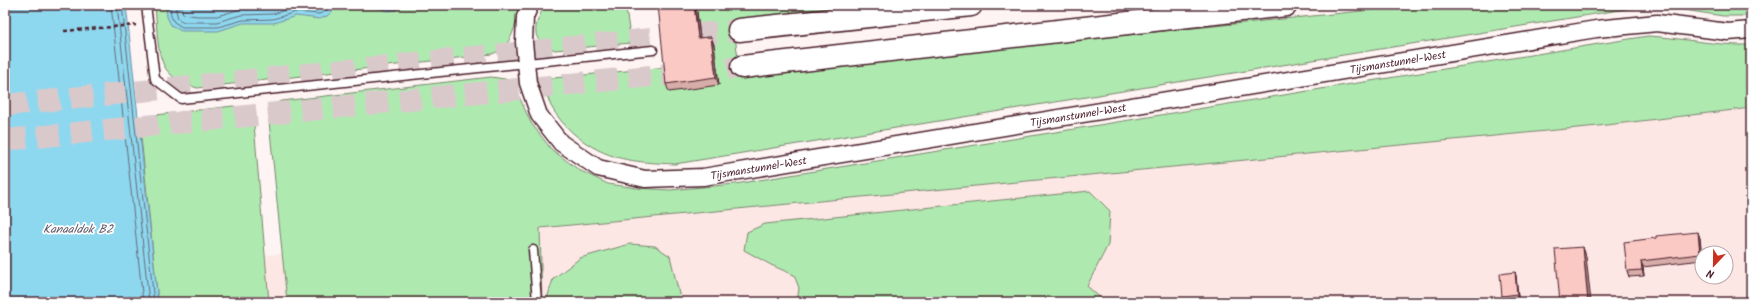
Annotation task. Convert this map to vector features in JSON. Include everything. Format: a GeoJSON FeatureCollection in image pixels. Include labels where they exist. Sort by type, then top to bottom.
{"type":"FeatureCollection","features":[{"type":"Feature","properties":{"kind":"highway"},"geometry":{"type":"LineString","coordinates":[[739,30],[972,5]]}},
{"type":"Feature","properties":{"kind":"highway"},"geometry":{"type":"LineString","coordinates":[[742,68],[1286,5]]}},
{"type":"Feature","properties":{"kind":"street","name":"Tijsmanstunnel-West"},"geometry":{"type":"LineString","coordinates":[[530,5],[525,17],[524,42],[528,83],[539,115],[561,143],[598,168],[645,179],[703,178],[1596,29],[1657,23],[1728,32],[1751,30]]}},
{"type":"Feature","properties":{"kind":"lane"},"geometry":{"type":"LineString","coordinates":[[146,5],[155,79],[181,99],[653,50]]}},
{"type":"Feature","properties":{"kind":"lane"},"geometry":{"type":"LineString","coordinates":[[533,250],[538,302]]}},
{"type":"Feature","properties":{"kind":"path"},"geometry":{"type":"LineString","coordinates":[[64,31],[149,24]]}},
{"type":"Feature","properties":{"kind":"shaded area"},"geometry":{"type":"Polygon","coordinates":[[[1751,108],[1751,302],[158,302],[155,266],[1598,126],[1751,108]]]}},
{"type":"Feature","properties":{"kind":"green space"},"geometry":{"type":"Polygon","coordinates":[[[155,5],[520,5],[509,41],[499,51],[492,54],[197,88],[184,83],[169,73],[166,69],[160,55],[155,5]]]}},
{"type":"Feature","properties":{"kind":"green space"},"geometry":{"type":"Polygon","coordinates":[[[545,5],[657,5],[626,9],[631,43],[555,50],[540,42],[537,37],[536,26],[545,5]]]}},
{"type":"Feature","properties":{"kind":"green space"},"geometry":{"type":"Polygon","coordinates":[[[682,5],[866,5],[733,21],[740,74],[1421,5],[1751,5],[1751,16],[1723,16],[1671,8],[1638,7],[675,164],[634,161],[610,155],[586,143],[567,128],[556,114],[548,100],[543,79],[667,67],[701,46],[683,13],[682,5]]]}},
{"type":"Feature","properties":{"kind":"green space"},"geometry":{"type":"Polygon","coordinates":[[[1648,36],[1725,44],[1751,45],[1751,108],[1598,126],[540,228],[542,302],[287,302],[269,121],[270,110],[273,104],[282,101],[491,77],[505,79],[513,83],[531,123],[551,149],[579,170],[608,184],[670,190],[735,184],[1648,36]]]}},
{"type":"Feature","properties":{"kind":"green space"},"geometry":{"type":"Polygon","coordinates":[[[233,106],[246,112],[251,117],[254,124],[269,302],[158,302],[139,117],[233,106]]]}},
{"type":"Feature","properties":{"kind":"green space"},"geometry":{"type":"Polygon","coordinates":[[[1090,191],[1110,211],[1108,245],[1087,286],[1105,302],[797,302],[799,288],[794,275],[771,265],[744,250],[747,232],[765,224],[1090,191]]]}},
{"type":"Feature","properties":{"kind":"green space"},"geometry":{"type":"Polygon","coordinates":[[[630,244],[655,246],[670,256],[681,302],[546,302],[553,279],[580,258],[630,244]]]}},
{"type":"Feature","properties":{"kind":"water","name":"Kanaaldok B2"},"geometry":{"type":"Polygon","coordinates":[[[5,5],[126,5],[158,302],[5,302],[5,5]]]}},
{"type":"Feature","properties":{"kind":"water"},"geometry":{"type":"Polygon","coordinates":[[[166,5],[339,5],[327,16],[320,19],[296,16],[274,23],[243,23],[218,31],[181,31],[171,25],[167,17],[166,5]]]}},
{"type":"Feature","properties":{"kind":"water"},"geometry":{"type":"Polygon","coordinates":[[[371,5],[400,5],[396,10],[387,11],[371,5]]]}},
{"type":"Feature","properties":{"kind":"building"},"geometry":{"type":"Polygon","coordinates":[[[658,5],[694,5],[698,38],[711,37],[716,77],[666,84],[658,5]]]}},
{"type":"Feature","properties":{"kind":"building"},"geometry":{"type":"Polygon","coordinates":[[[1751,198],[1751,230],[1748,199],[1751,198]]]}},
{"type":"Feature","properties":{"kind":"building"},"geometry":{"type":"Polygon","coordinates":[[[1698,232],[1699,245],[1694,245],[1694,255],[1641,261],[1642,270],[1627,271],[1624,242],[1656,238],[1656,236],[1698,232]]]}},
{"type":"Feature","properties":{"kind":"building"},"geometry":{"type":"Polygon","coordinates":[[[1583,247],[1588,302],[1560,302],[1555,249],[1583,247]]]}},
{"type":"Feature","properties":{"kind":"building"},"geometry":{"type":"Polygon","coordinates":[[[1515,272],[1517,294],[1502,296],[1500,274],[1515,272]]]}},
{"type":"Feature","properties":{"kind":"tunnel"},"geometry":{"type":"LineString","coordinates":[[5,105],[739,30]]}},
{"type":"Feature","properties":{"kind":"tunnel"},"geometry":{"type":"LineString","coordinates":[[5,140],[742,67]]}}]}
